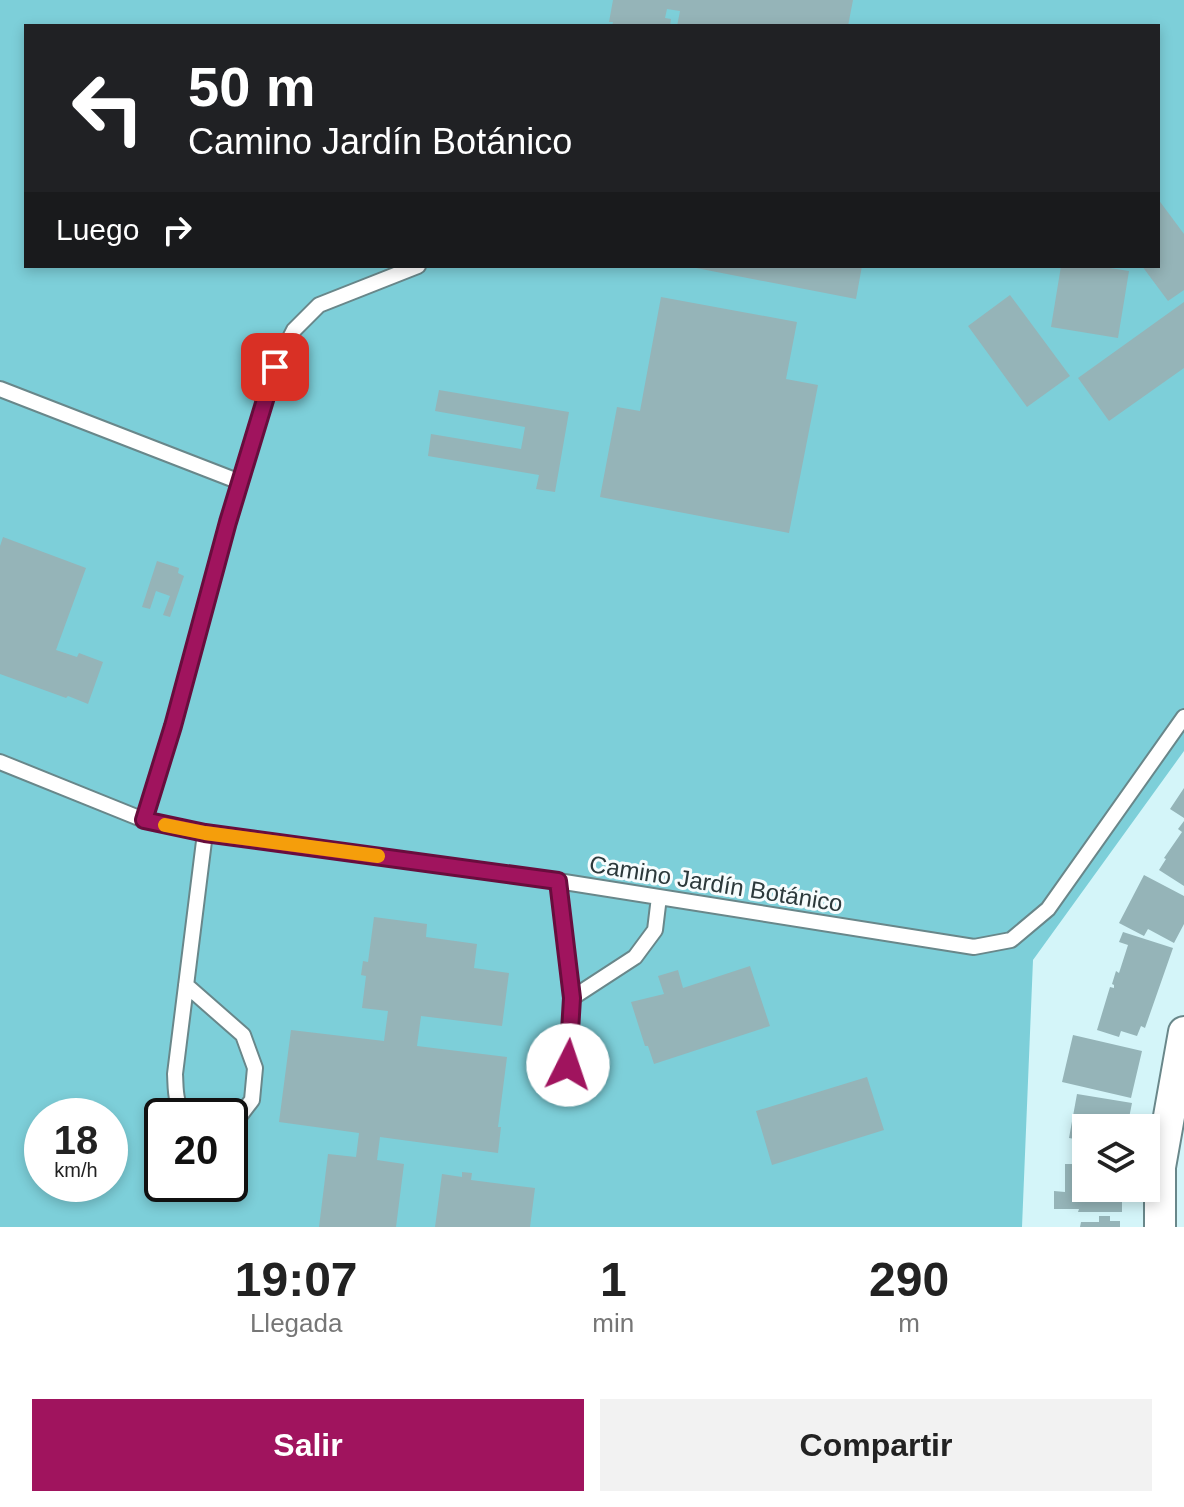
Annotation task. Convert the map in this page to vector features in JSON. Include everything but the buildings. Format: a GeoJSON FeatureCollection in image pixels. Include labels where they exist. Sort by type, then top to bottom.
{"type":"FeatureCollection","features":[{"type":"Feature","properties":{"kind":"street"},"geometry":{"type":"LineString","coordinates":[[1160,1227],[1160,1167],[1184,1032]]}},
{"type":"Feature","properties":{"kind":"lane"},"geometry":{"type":"LineString","coordinates":[[144,820],[275,367],[294,330],[319,305],[413,268]]}},
{"type":"Feature","properties":{"kind":"lane"},"geometry":{"type":"LineString","coordinates":[[0,389],[240,482]]}},
{"type":"Feature","properties":{"kind":"lane","name":"Camino Jardín Botánico"},"geometry":{"type":"LineString","coordinates":[[0,762],[144,820],[205,833],[558,881],[974,947],[1011,940],[1048,909],[1184,717]]}},
{"type":"Feature","properties":{"kind":"lane"},"geometry":{"type":"LineString","coordinates":[[176,1098],[175,1074],[205,833]]}},
{"type":"Feature","properties":{"kind":"lane"},"geometry":{"type":"LineString","coordinates":[[558,881],[572,998],[568,1065]]}},
{"type":"Feature","properties":{"kind":"lane"},"geometry":{"type":"LineString","coordinates":[[572,998],[635,957],[655,930],[659,897]]}},
{"type":"Feature","properties":{"kind":"lane"},"geometry":{"type":"LineString","coordinates":[[186,985],[243,1035],[255,1068],[252,1100],[248,1105]]}},
{"type":"Feature","properties":{"kind":"shaded area"},"geometry":{"type":"Polygon","coordinates":[[[0,0],[1184,0],[1184,751],[1033,960],[1022,1227],[0,1227],[0,0]]]}},
{"type":"Feature","properties":{"kind":"slow traffic"},"geometry":{"type":"LineString","coordinates":[[165,825],[378,856]]}},
{"type":"Feature","properties":{"kind":"route"},"geometry":{"type":"LineString","coordinates":[[275,367],[144,820],[205,833],[558,881],[572,998],[568,1065]]}}]}
